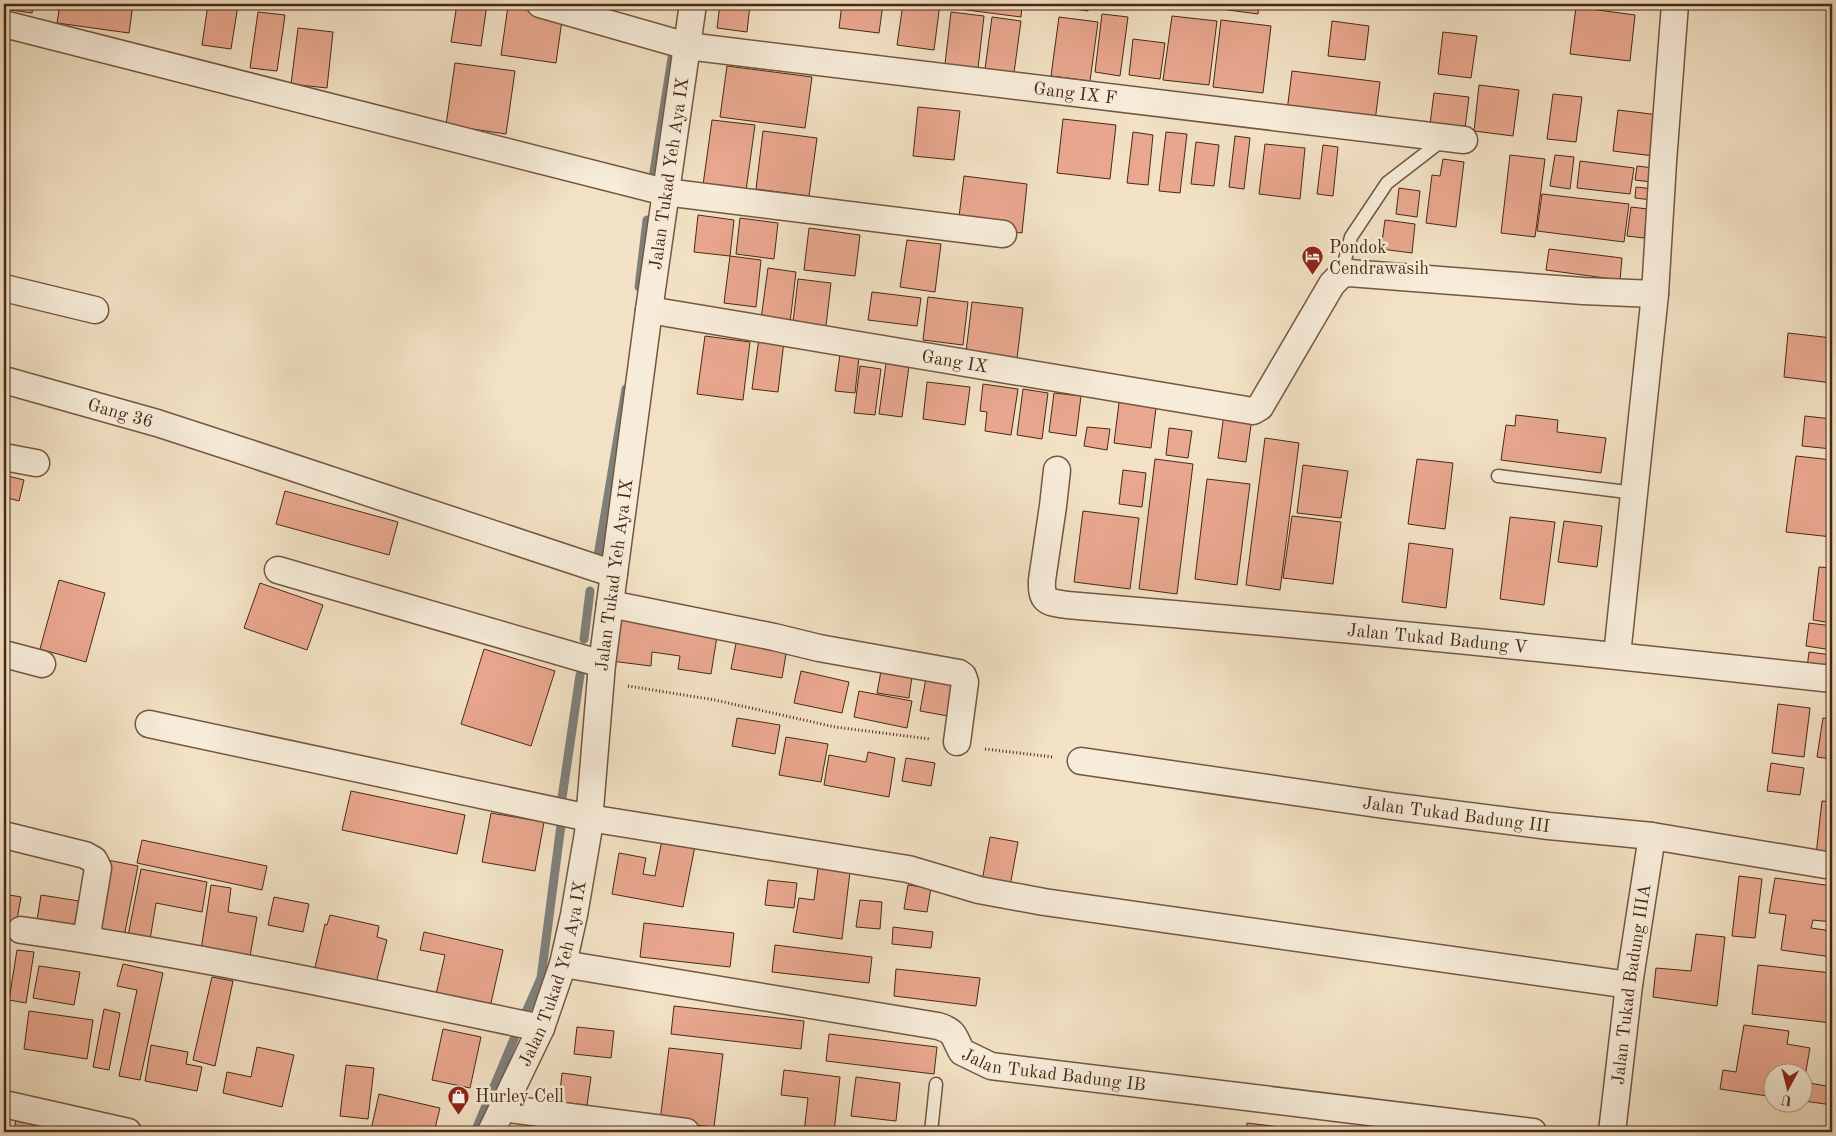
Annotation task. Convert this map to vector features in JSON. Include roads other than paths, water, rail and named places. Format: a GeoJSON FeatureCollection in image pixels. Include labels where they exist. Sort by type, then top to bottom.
{"type":"FeatureCollection","features":[{"type":"Feature","properties":{"kind":"street","name":"Gang IX F"},"geometry":{"type":"LineString","coordinates":[[540,4],[687,46],[1455,139]]}},
{"type":"Feature","properties":{"kind":"street","name":"Jalan Tukad Yeh Aya IX"},"geometry":{"type":"LineString","coordinates":[[491,1132],[541,1028],[563,964],[576,906],[588,834],[601,672],[665,192],[693,4]]}},
{"type":"Feature","properties":{"kind":"street"},"geometry":{"type":"LineString","coordinates":[[1617,655],[1655,294],[1663,152],[1676,4]]}},
{"type":"Feature","properties":{"kind":"street"},"geometry":{"type":"LineString","coordinates":[[4,24],[665,192],[1003,234]]}},
{"type":"Feature","properties":{"kind":"street"},"geometry":{"type":"LineString","coordinates":[[1341,275],[1349,273],[1583,291],[1655,294]]}},
{"type":"Feature","properties":{"kind":"street","name":"Gang IX"},"geometry":{"type":"LineString","coordinates":[[649,310],[1253,411],[1260,408],[1332,284],[1341,275]]}},
{"type":"Feature","properties":{"kind":"street"},"geometry":{"type":"LineString","coordinates":[[4,288],[95,310]]}},
{"type":"Feature","properties":{"kind":"street","name":"Gang 36"},"geometry":{"type":"LineString","coordinates":[[4,380],[157,423],[614,574]]}},
{"type":"Feature","properties":{"kind":"street"},"geometry":{"type":"LineString","coordinates":[[4,457],[36,463]]}},
{"type":"Feature","properties":{"kind":"street","name":"Jalan Tukad Badung V"},"geometry":{"type":"LineString","coordinates":[[1057,470],[1042,580],[1042,591],[1044,597],[1049,602],[1617,655],[1832,679]]}},
{"type":"Feature","properties":{"kind":"street"},"geometry":{"type":"LineString","coordinates":[[278,570],[601,672]]}},
{"type":"Feature","properties":{"kind":"street"},"geometry":{"type":"LineString","coordinates":[[610,604],[819,648],[958,673],[963,676],[965,682],[957,742]]}},
{"type":"Feature","properties":{"kind":"street"},"geometry":{"type":"LineString","coordinates":[[4,654],[42,664]]}},
{"type":"Feature","properties":{"kind":"street"},"geometry":{"type":"LineString","coordinates":[[149,724],[589,818],[908,869],[979,890],[1044,902],[1629,984]]}},
{"type":"Feature","properties":{"kind":"street","name":"Jalan Tukad Badung III"},"geometry":{"type":"LineString","coordinates":[[1081,761],[1391,806],[1549,826],[1652,836],[1832,866]]}},
{"type":"Feature","properties":{"kind":"street"},"geometry":{"type":"LineString","coordinates":[[4,835],[85,855],[94,860],[98,868],[88,928],[89,936],[95,940]]}},
{"type":"Feature","properties":{"kind":"street","name":"Jalan Tukad Badung IIIA"},"geometry":{"type":"LineString","coordinates":[[1612,1132],[1629,984],[1652,836]]}},
{"type":"Feature","properties":{"kind":"street"},"geometry":{"type":"LineString","coordinates":[[21,930],[95,940],[348,987],[541,1028]]}},
{"type":"Feature","properties":{"kind":"street","name":"Jalan Tukad Badung IB"},"geometry":{"type":"LineString","coordinates":[[563,964],[938,1026],[949,1029],[955,1035],[962,1052],[991,1066],[1533,1132]]}},
{"type":"Feature","properties":{"kind":"street"},"geometry":{"type":"LineString","coordinates":[[4,1104],[128,1132]]}},
{"type":"Feature","properties":{"kind":"street"},"geometry":{"type":"LineString","coordinates":[[502,1108],[686,1132]]}},
{"type":"Feature","properties":{"kind":"lane"},"geometry":{"type":"LineString","coordinates":[[1341,275],[1351,237],[1386,183],[1455,139]]}},
{"type":"Feature","properties":{"kind":"lane"},"geometry":{"type":"LineString","coordinates":[[1498,476],[1635,493]]}},
{"type":"Feature","properties":{"kind":"lane"},"geometry":{"type":"LineString","coordinates":[[930,1132],[936,1084]]}},
{"type":"Feature","properties":{"kind":"waterway"},"geometry":{"type":"LineString","coordinates":[[653,178],[672,58]]}},
{"type":"Feature","properties":{"kind":"waterway"},"geometry":{"type":"LineString","coordinates":[[639,287],[647,220]]}},
{"type":"Feature","properties":{"kind":"waterway"},"geometry":{"type":"LineString","coordinates":[[598,556],[626,389]]}},
{"type":"Feature","properties":{"kind":"waterway"},"geometry":{"type":"LineString","coordinates":[[584,639],[590,591]]}},
{"type":"Feature","properties":{"kind":"waterway"},"geometry":{"type":"LineString","coordinates":[[562,798],[580,675]]}},
{"type":"Feature","properties":{"kind":"waterway"},"geometry":{"type":"LineString","coordinates":[[526,1012],[541,978],[561,825]]}},
{"type":"Feature","properties":{"kind":"waterway"},"geometry":{"type":"LineString","coordinates":[[475,1132],[514,1039]]}},
{"type":"Feature","properties":{"kind":"place","name":"Pondok Cendrawasih"},"geometry":{"type":"Point","coordinates":[1313,276]}},
{"type":"Feature","properties":{"kind":"place","name":"Hurley Cell"},"geometry":{"type":"Point","coordinates":[459,1115]}}]}
